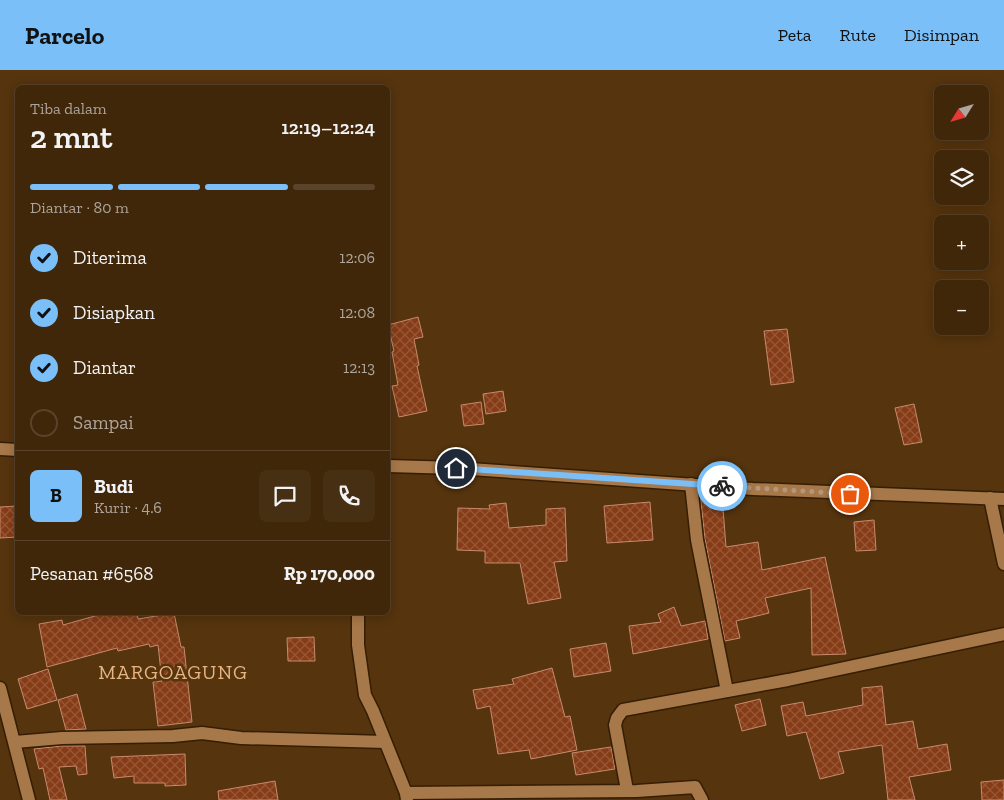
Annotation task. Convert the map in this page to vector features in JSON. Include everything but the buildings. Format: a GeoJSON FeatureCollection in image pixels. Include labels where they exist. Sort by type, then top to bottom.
{"type":"FeatureCollection","features":[{"type":"Feature","properties":{"kind":"street"},"geometry":{"type":"LineString","coordinates":[[0,449],[15,450]]}},
{"type":"Feature","properties":{"kind":"street"},"geometry":{"type":"LineString","coordinates":[[390,466],[456,468],[830,493],[1004,499]]}},
{"type":"Feature","properties":{"kind":"street"},"geometry":{"type":"LineString","coordinates":[[691,484],[697,540],[727,691]]}},
{"type":"Feature","properties":{"kind":"street"},"geometry":{"type":"LineString","coordinates":[[990,498],[1004,564]]}},
{"type":"Feature","properties":{"kind":"street"},"geometry":{"type":"LineString","coordinates":[[358,615],[358,645],[365,695],[373,710],[407,796],[637,791],[695,787],[702,800]]}},
{"type":"Feature","properties":{"kind":"street"},"geometry":{"type":"LineString","coordinates":[[627,790],[615,725],[617,718],[623,710],[788,680],[1004,634]]}},
{"type":"Feature","properties":{"kind":"street"},"geometry":{"type":"LineString","coordinates":[[0,688],[29,800]]}},
{"type":"Feature","properties":{"kind":"street"},"geometry":{"type":"LineString","coordinates":[[15,742],[62,738],[173,736],[202,733],[241,738],[385,742]]}},
{"type":"Feature","properties":{"kind":"way so far"},"geometry":{"type":"LineString","coordinates":[[722,486],[850,494]]}},
{"type":"Feature","properties":{"kind":"district","name":"MARGOAGUNG"},"geometry":{"type":"Point","coordinates":[173,672]}},
{"type":"Feature","properties":{"kind":"route"},"geometry":{"type":"LineString","coordinates":[[456,468],[722,486]]}}]}
